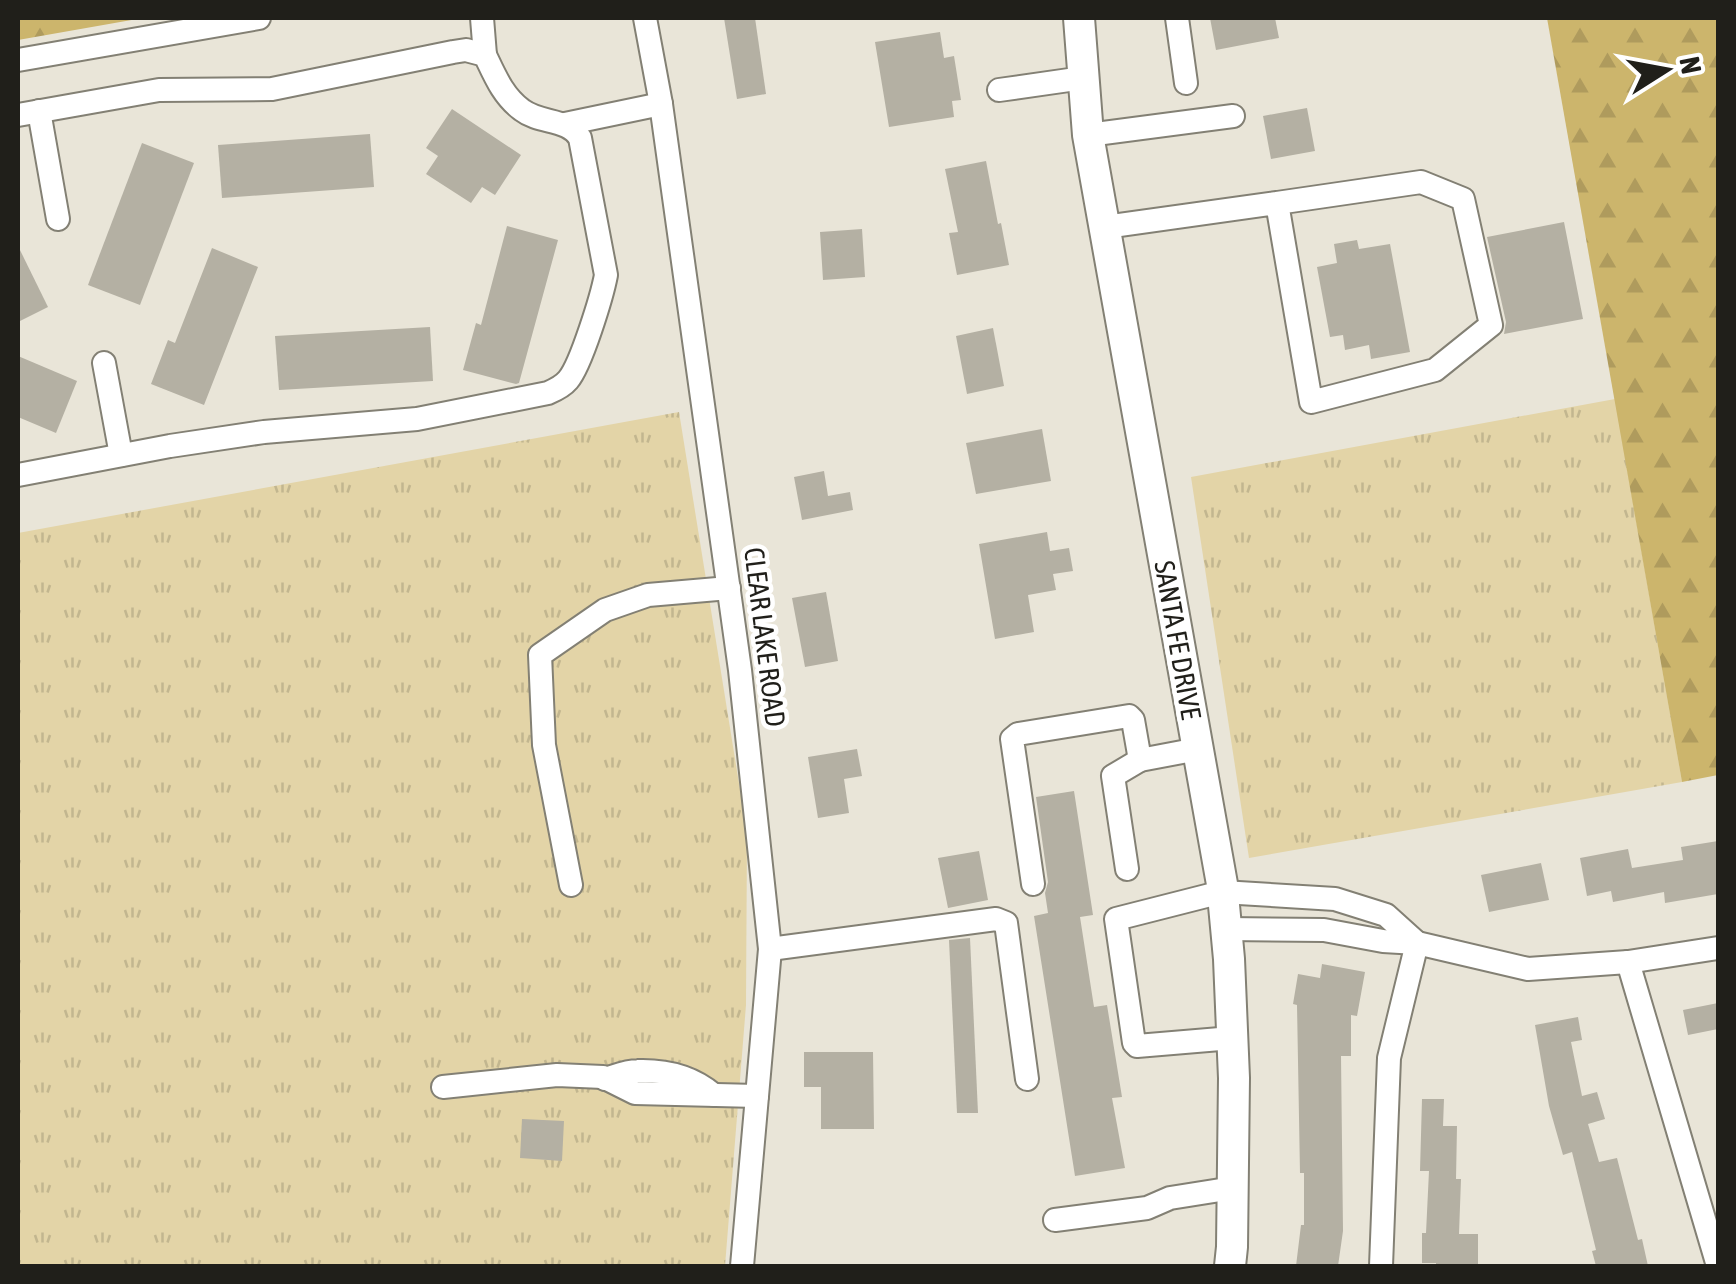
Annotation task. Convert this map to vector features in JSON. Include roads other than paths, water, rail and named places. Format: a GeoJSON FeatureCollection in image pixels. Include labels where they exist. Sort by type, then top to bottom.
{"type":"FeatureCollection","features":[{"type":"Feature","properties":{"kind":"main road","name":"SANTA FE DRIVE"},"geometry":{"type":"LineString","coordinates":[[1079,18],[1088,135],[1222,892],[1234,1078],[1230,1266]]}},
{"type":"Feature","properties":{"kind":"street"},"geometry":{"type":"LineString","coordinates":[[18,60],[259,18]]}},
{"type":"Feature","properties":{"kind":"street"},"geometry":{"type":"LineString","coordinates":[[18,475],[264,432],[416,420],[548,393],[569,379],[606,274],[580,138],[565,124],[536,118],[508,98],[484,56],[482,18]]}},
{"type":"Feature","properties":{"kind":"street","name":"CLEAR LAKE ROAD"},"geometry":{"type":"LineString","coordinates":[[645,18],[729,588],[770,949],[742,1266]]}},
{"type":"Feature","properties":{"kind":"street"},"geometry":{"type":"LineString","coordinates":[[1177,18],[1186,83]]}},
{"type":"Feature","properties":{"kind":"street"},"geometry":{"type":"LineString","coordinates":[[58,219],[28,113],[159,90],[272,89],[466,50],[484,56]]}},
{"type":"Feature","properties":{"kind":"street"},"geometry":{"type":"LineString","coordinates":[[999,90],[1084,78]]}},
{"type":"Feature","properties":{"kind":"street"},"geometry":{"type":"LineString","coordinates":[[565,124],[660,104]]}},
{"type":"Feature","properties":{"kind":"street"},"geometry":{"type":"LineString","coordinates":[[1088,135],[1233,116]]}},
{"type":"Feature","properties":{"kind":"street"},"geometry":{"type":"LineString","coordinates":[[1105,227],[1421,182],[1462,199],[1491,325],[1435,370],[1311,402],[1277,203]]}},
{"type":"Feature","properties":{"kind":"street"},"geometry":{"type":"LineString","coordinates":[[104,363],[121,455]]}},
{"type":"Feature","properties":{"kind":"street"},"geometry":{"type":"LineString","coordinates":[[571,885],[544,745],[540,655],[604,610],[648,594],[729,588]]}},
{"type":"Feature","properties":{"kind":"street"},"geometry":{"type":"LineString","coordinates":[[1033,884],[1012,739],[1018,734],[1130,716],[1134,720],[1140,760]]}},
{"type":"Feature","properties":{"kind":"street"},"geometry":{"type":"LineString","coordinates":[[1128,869],[1113,776],[1140,760],[1198,749]]}},
{"type":"Feature","properties":{"kind":"street"},"geometry":{"type":"LineString","coordinates":[[1232,1038],[1137,1046],[1134,1043],[1116,919],[1222,892],[1335,899],[1386,915],[1416,943]]}},
{"type":"Feature","properties":{"kind":"street"},"geometry":{"type":"LineString","coordinates":[[770,949],[996,919],[1006,923],[1026,1079]]}},
{"type":"Feature","properties":{"kind":"street"},"geometry":{"type":"LineString","coordinates":[[1226,930],[1324,930],[1416,943],[1528,969],[1628,962],[1718,948]]}},
{"type":"Feature","properties":{"kind":"street"},"geometry":{"type":"LineString","coordinates":[[1381,1266],[1389,1058],[1416,943]]}},
{"type":"Feature","properties":{"kind":"street"},"geometry":{"type":"LineString","coordinates":[[1628,962],[1718,1266]]}},
{"type":"Feature","properties":{"kind":"street"},"geometry":{"type":"LineString","coordinates":[[444,1087],[557,1075],[606,1079],[635,1093],[757,1096]]}},
{"type":"Feature","properties":{"kind":"street"},"geometry":{"type":"LineString","coordinates":[[1055,1220],[1147,1208],[1170,1198],[1232,1188]]}}]}
